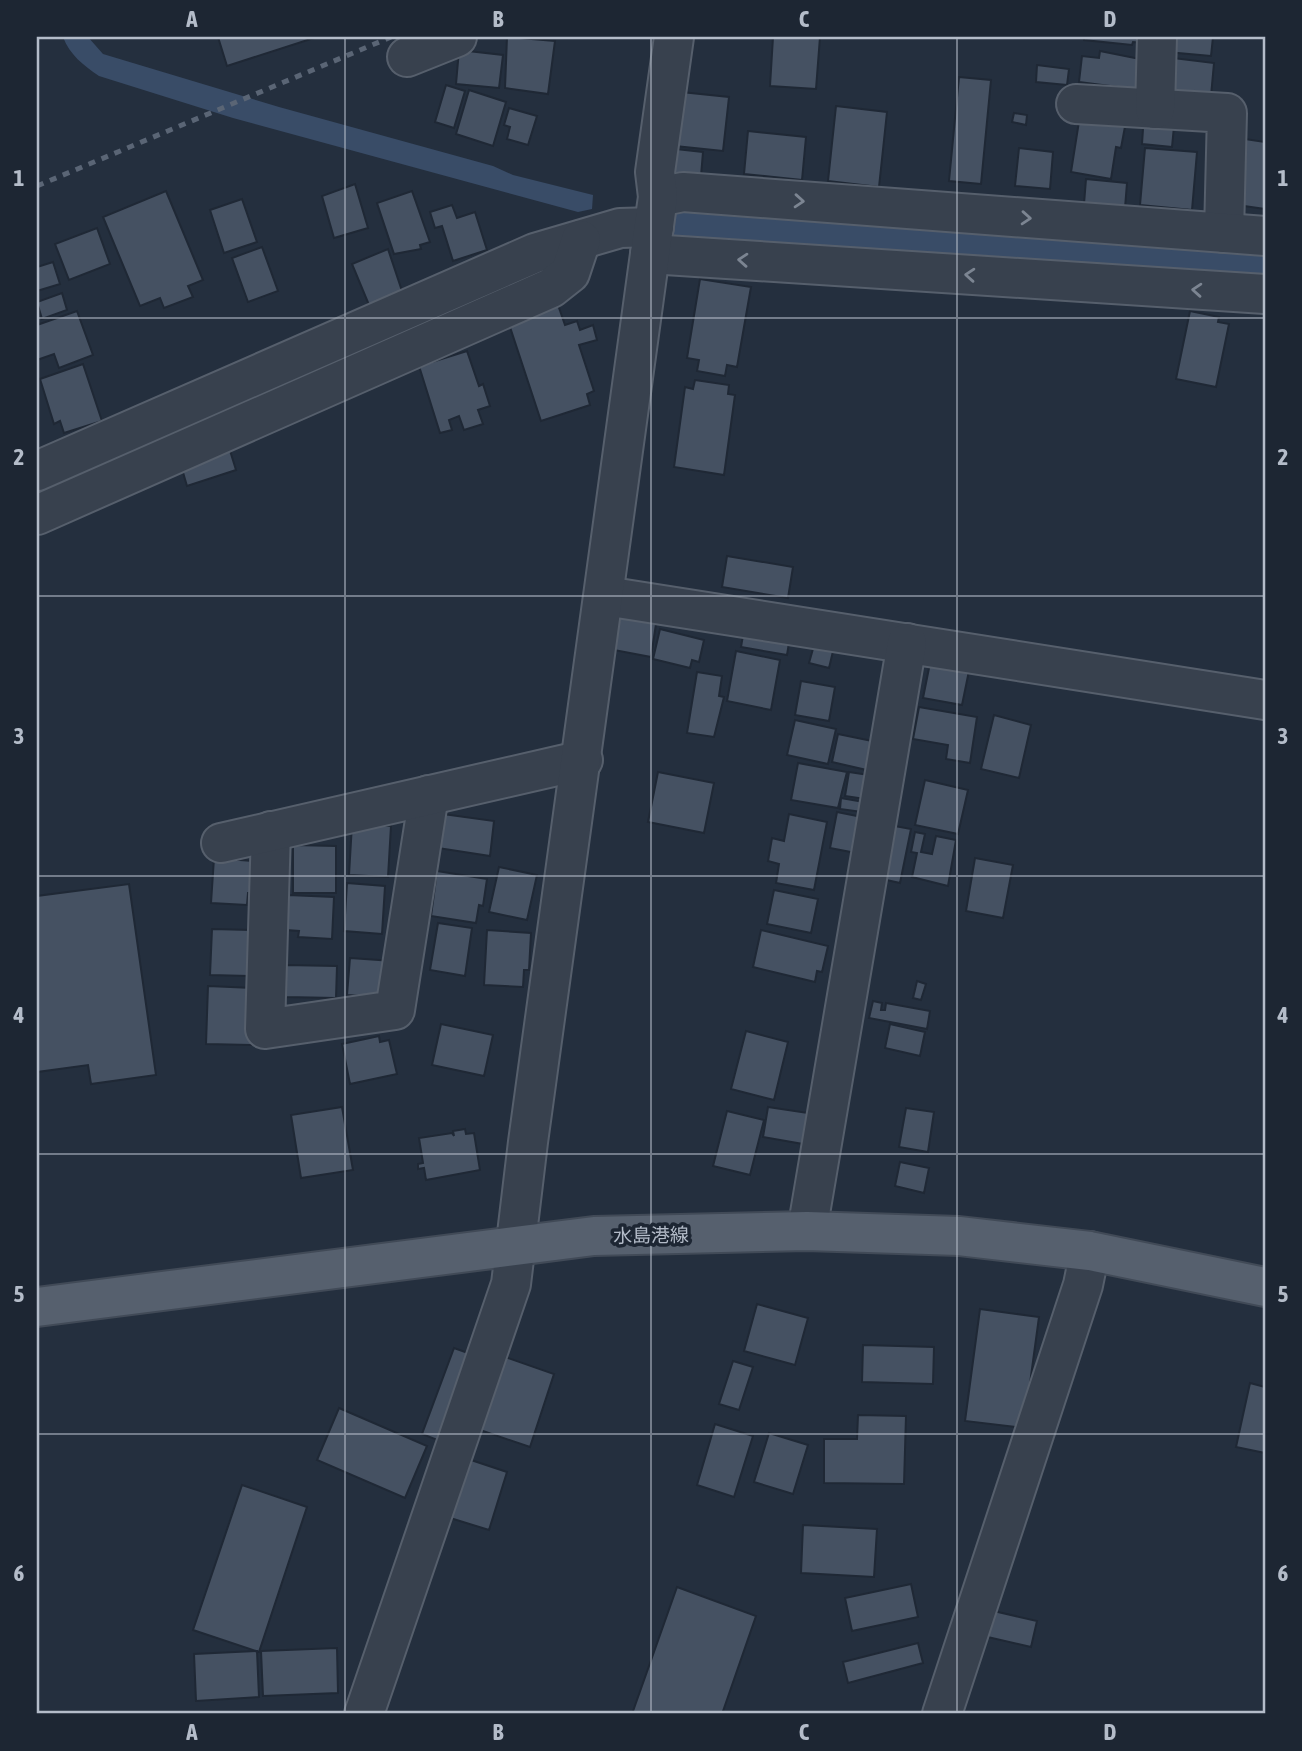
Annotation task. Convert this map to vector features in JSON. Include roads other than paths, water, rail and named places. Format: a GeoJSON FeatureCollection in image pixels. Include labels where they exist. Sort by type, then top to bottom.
{"type":"FeatureCollection","features":[{"type":"Feature","properties":{"kind":"main road","name":"水島港線"},"geometry":{"type":"LineString","coordinates":[[37,1307],[594,1236],[807,1231],[959,1236],[1090,1251],[1265,1287]]}},
{"type":"Feature","properties":{"kind":"street"},"geometry":{"type":"LineString","coordinates":[[407,57],[457,37]]}},
{"type":"Feature","properties":{"kind":"street"},"geometry":{"type":"LineString","coordinates":[[364,1714],[511,1284],[654,226],[655,172],[674,37]]}},
{"type":"Feature","properties":{"kind":"street"},"geometry":{"type":"LineString","coordinates":[[1155,109],[1157,37]]}},
{"type":"Feature","properties":{"kind":"street"},"geometry":{"type":"LineString","coordinates":[[1076,104],[1227,113],[1224,233]]}},
{"type":"Feature","properties":{"kind":"street"},"geometry":{"type":"LineString","coordinates":[[654,226],[683,192],[1265,236]]}},
{"type":"Feature","properties":{"kind":"street"},"geometry":{"type":"LineString","coordinates":[[37,471],[535,253],[620,228],[654,226],[1265,294]]}},
{"type":"Feature","properties":{"kind":"street"},"geometry":{"type":"LineString","coordinates":[[37,515],[551,288],[570,273],[581,240]]}},
{"type":"Feature","properties":{"kind":"street"},"geometry":{"type":"LineString","coordinates":[[605,596],[1265,700]]}},
{"type":"Feature","properties":{"kind":"street"},"geometry":{"type":"LineString","coordinates":[[807,1231],[907,643]]}},
{"type":"Feature","properties":{"kind":"street"},"geometry":{"type":"LineString","coordinates":[[221,843],[583,760]]}},
{"type":"Feature","properties":{"kind":"street"},"geometry":{"type":"LineString","coordinates":[[271,831],[265,1029],[395,1010],[429,795]]}},
{"type":"Feature","properties":{"kind":"street"},"geometry":{"type":"LineString","coordinates":[[942,1714],[1083,1286],[1090,1251]]}},
{"type":"Feature","properties":{"kind":"water"},"geometry":{"type":"Polygon","coordinates":[[[63,37],[88,37],[103,54],[279,107],[493,166],[513,175],[593,195],[592,209],[578,212],[233,118],[99,76],[78,59],[63,37]]]}},
{"type":"Feature","properties":{"kind":"waterway"},"geometry":{"type":"LineString","coordinates":[[673,222],[674,213],[1034,238]]}},
{"type":"Feature","properties":{"kind":"waterway"},"geometry":{"type":"LineString","coordinates":[[672,231],[1265,273]]}},
{"type":"Feature","properties":{"kind":"railway"},"geometry":{"type":"LineString","coordinates":[[37,186],[391,37]]}}]}
